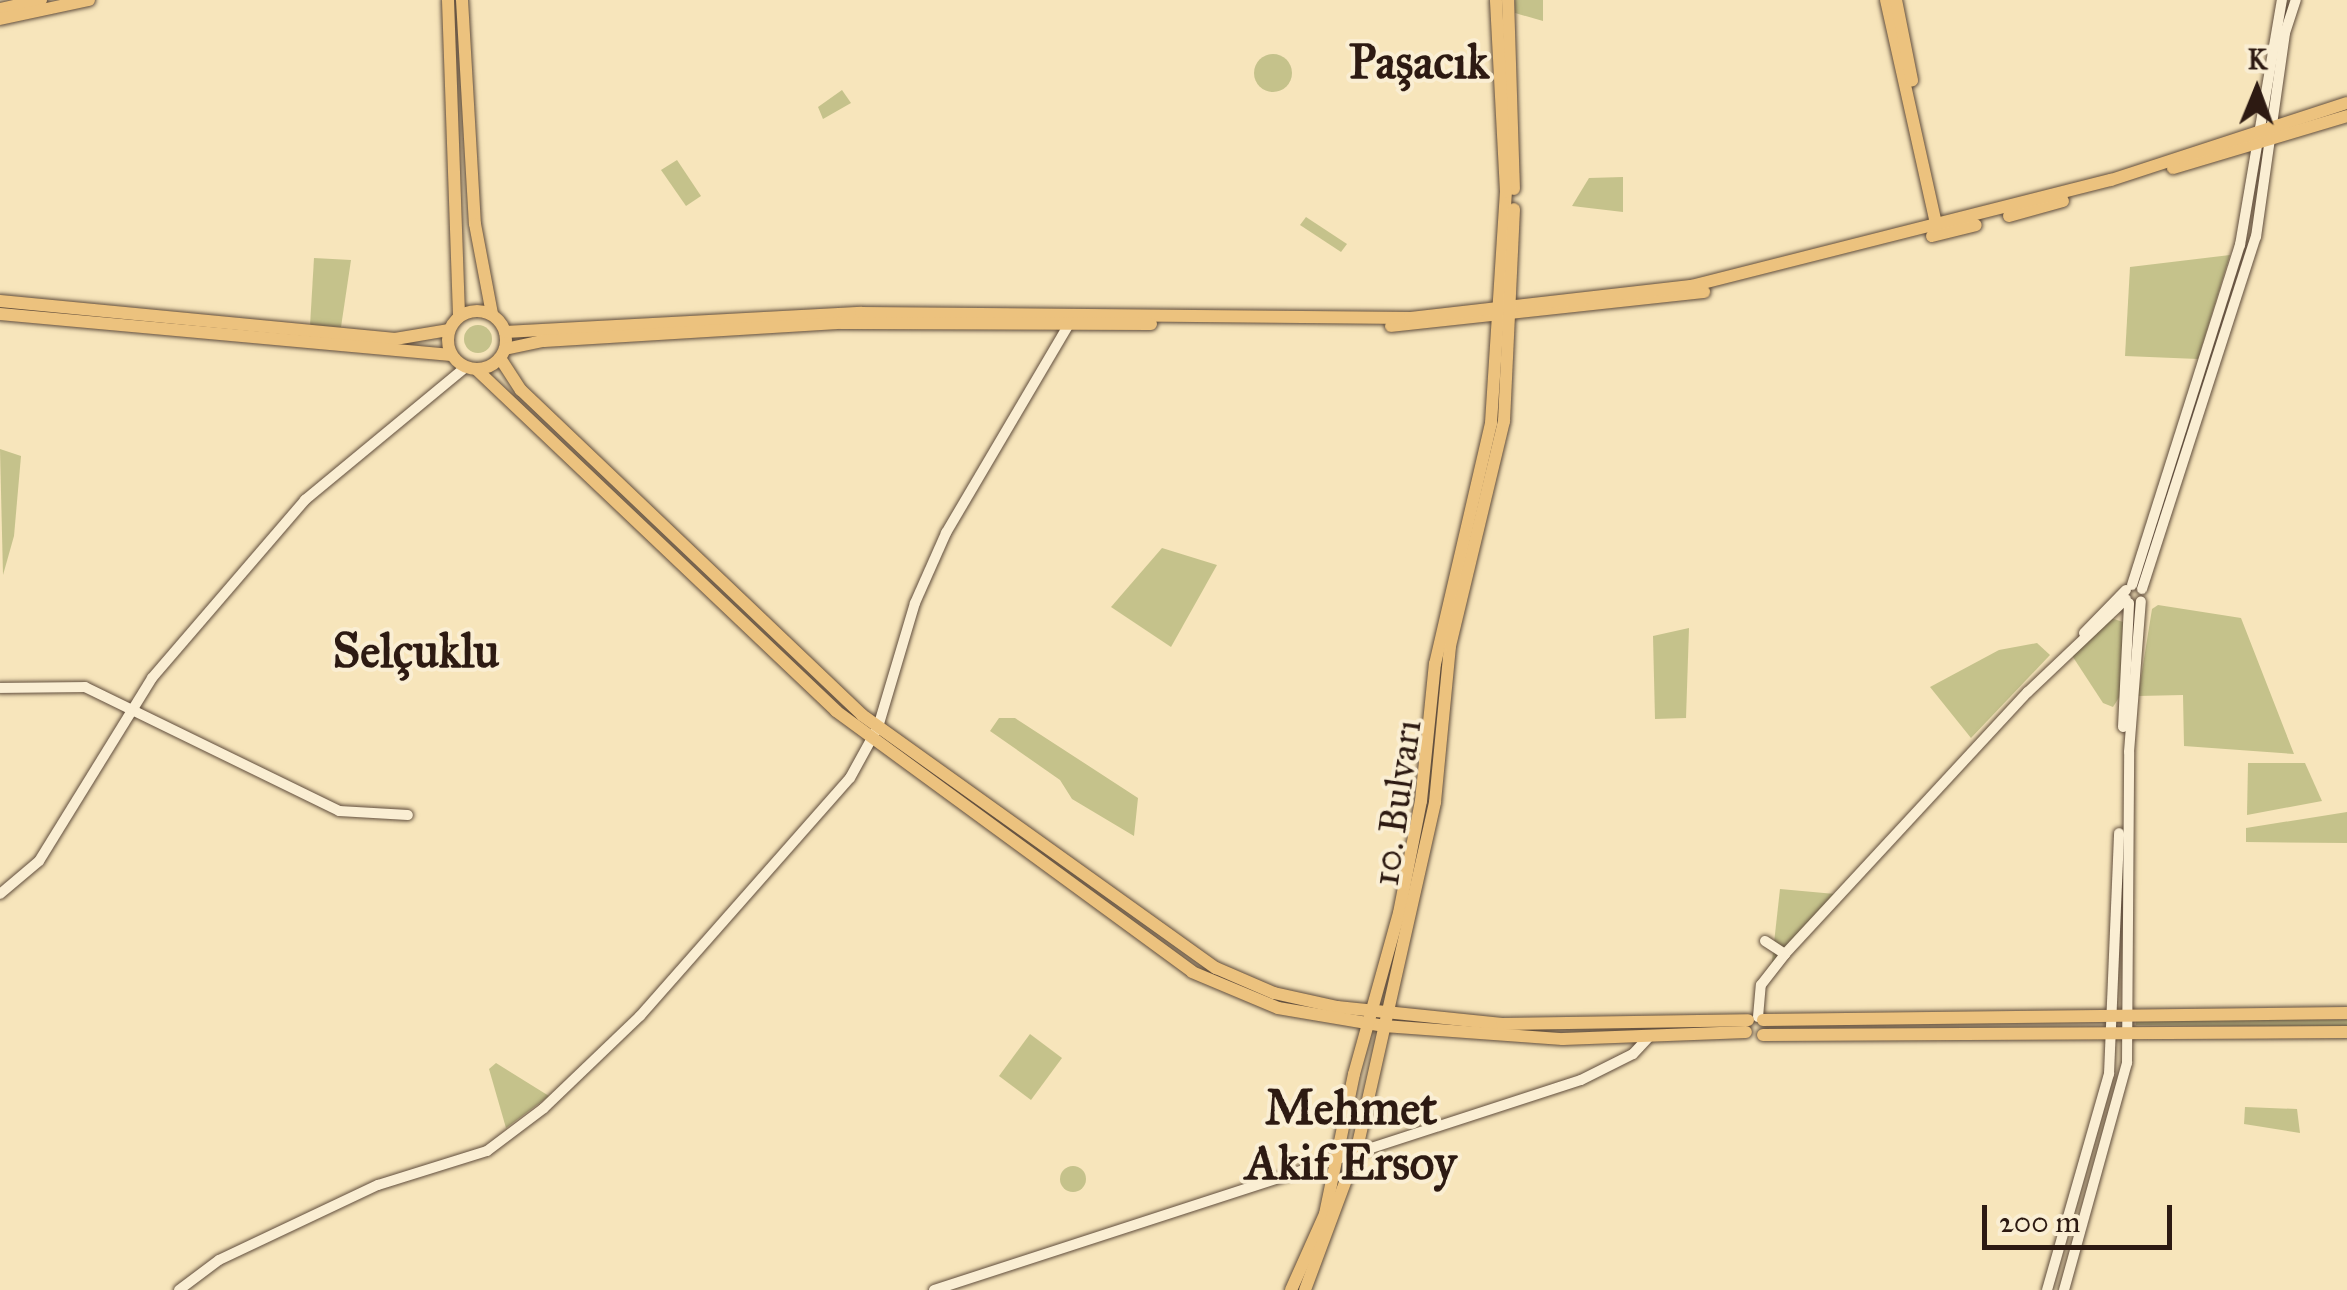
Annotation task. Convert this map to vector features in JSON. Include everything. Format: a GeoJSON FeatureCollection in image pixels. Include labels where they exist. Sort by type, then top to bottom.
{"type":"FeatureCollection","features":[{"type":"Feature","properties":{"kind":"main road"},"geometry":{"type":"LineString","coordinates":[[0,9],[41,0]]}},
{"type":"Feature","properties":{"kind":"main road"},"geometry":{"type":"LineString","coordinates":[[0,19],[89,0]]}},
{"type":"Feature","properties":{"kind":"main road"},"geometry":{"type":"LineString","coordinates":[[448,0],[459,316],[449,330],[452,355]]}},
{"type":"Feature","properties":{"kind":"main road"},"geometry":{"type":"LineString","coordinates":[[462,0],[475,224],[492,314],[506,332],[503,354],[521,390],[876,733],[1182,949],[1252,986],[1338,1007],[1530,1026],[2119,1011],[2347,1013]]}},
{"type":"Feature","properties":{"kind":"main road"},"geometry":{"type":"LineString","coordinates":[[1496,0],[1506,192],[1506,310]]}},
{"type":"Feature","properties":{"kind":"main road"},"geometry":{"type":"LineString","coordinates":[[1506,310],[1508,0]]}},
{"type":"Feature","properties":{"kind":"main road"},"geometry":{"type":"LineString","coordinates":[[1886,0],[1941,230]]}},
{"type":"Feature","properties":{"kind":"main road"},"geometry":{"type":"LineString","coordinates":[[1896,0],[1941,230]]}},
{"type":"Feature","properties":{"kind":"main road"},"geometry":{"type":"LineString","coordinates":[[506,332],[800,321],[1410,318],[1740,286],[2257,138],[2347,103]]}},
{"type":"Feature","properties":{"kind":"main road"},"geometry":{"type":"LineString","coordinates":[[2272,133],[2347,116]]}},
{"type":"Feature","properties":{"kind":"main road"},"geometry":{"type":"LineString","coordinates":[[0,301],[394,339],[449,330]]}},
{"type":"Feature","properties":{"kind":"main road"},"geometry":{"type":"LineString","coordinates":[[471,368],[544,340],[800,321],[1410,327],[1506,310]]}},
{"type":"Feature","properties":{"kind":"main road","name":"10. Bulvarı"},"geometry":{"type":"LineString","coordinates":[[1305,1290],[1356,1153],[1388,1011],[1389,981],[1421,802],[1435,664],[1492,423],[1506,310]]}},
{"type":"Feature","properties":{"kind":"main road"},"geometry":{"type":"LineString","coordinates":[[0,314],[452,355],[876,733],[1192,972],[1278,1008],[1367,1024],[1500,1038],[1651,1035],[1754,1022]]}},
{"type":"Feature","properties":{"kind":"main road"},"geometry":{"type":"LineString","coordinates":[[459,316],[492,314]]}},
{"type":"Feature","properties":{"kind":"main road"},"geometry":{"type":"LineString","coordinates":[[1338,1007],[1362,1002],[1389,981],[1421,1013]]}},
{"type":"Feature","properties":{"kind":"main road","name":"10. Bulvarı"},"geometry":{"type":"LineString","coordinates":[[1291,1290],[1325,1214],[1371,1008],[1389,981]]}},
{"type":"Feature","properties":{"kind":"main road"},"geometry":{"type":"LineString","coordinates":[[1754,1022],[1762,1036],[2119,1029],[2347,1032]]}},
{"type":"Feature","properties":{"kind":"street"},"geometry":{"type":"LineString","coordinates":[[2047,1290],[2089,1162],[2119,1029],[2132,594],[2240,246],[2282,0]]}},
{"type":"Feature","properties":{"kind":"street"},"geometry":{"type":"LineString","coordinates":[[1754,1022],[1762,986],[1785,954],[2084,633],[2132,594],[2256,236],[2285,33],[2296,0]]}},
{"type":"Feature","properties":{"kind":"street"},"geometry":{"type":"LineString","coordinates":[[179,1290],[218,1260],[378,1184],[463,1164],[544,1108],[640,1016],[834,800],[876,733],[915,603],[946,533],[1069,324]]}},
{"type":"Feature","properties":{"kind":"street"},"geometry":{"type":"LineString","coordinates":[[0,894],[40,861],[130,709],[305,500],[471,368]]}},
{"type":"Feature","properties":{"kind":"street"},"geometry":{"type":"LineString","coordinates":[[0,688],[85,687],[339,811],[408,815]]}},
{"type":"Feature","properties":{"kind":"street"},"geometry":{"type":"LineString","coordinates":[[1765,941],[1785,954]]}},
{"type":"Feature","properties":{"kind":"street"},"geometry":{"type":"LineString","coordinates":[[2119,1029],[2127,1064]]}},
{"type":"Feature","properties":{"kind":"street"},"geometry":{"type":"LineString","coordinates":[[2064,1290],[2127,1064],[2148,1031]]}},
{"type":"Feature","properties":{"kind":"street"},"geometry":{"type":"LineString","coordinates":[[934,1290],[1581,1080],[1633,1054],[1651,1035]]}},
{"type":"Feature","properties":{"kind":"shaded area"},"geometry":{"type":"Polygon","coordinates":[[[1515,0],[1543,0],[1543,21],[1515,13],[1515,0]]]}},
{"type":"Feature","properties":{"kind":"shaded area"},"geometry":{"type":"Polygon","coordinates":[[[1273,54],[1286,60],[1292,73],[1286,86],[1273,92],[1260,86],[1254,73],[1260,60],[1273,54]]]}},
{"type":"Feature","properties":{"kind":"shaded area"},"geometry":{"type":"Polygon","coordinates":[[[842,90],[851,103],[823,119],[818,107],[842,90]]]}},
{"type":"Feature","properties":{"kind":"shaded area"},"geometry":{"type":"Polygon","coordinates":[[[677,160],[701,196],[686,206],[661,170],[677,160]]]}},
{"type":"Feature","properties":{"kind":"shaded area"},"geometry":{"type":"Polygon","coordinates":[[[1623,177],[1623,212],[1572,206],[1589,178],[1623,177]]]}},
{"type":"Feature","properties":{"kind":"shaded area"},"geometry":{"type":"Polygon","coordinates":[[[1306,217],[1347,244],[1341,252],[1300,225],[1306,217]]]}},
{"type":"Feature","properties":{"kind":"shaded area"},"geometry":{"type":"Polygon","coordinates":[[[2230,255],[2198,359],[2125,356],[2130,267],[2230,255]]]}},
{"type":"Feature","properties":{"kind":"shaded area"},"geometry":{"type":"Polygon","coordinates":[[[314,258],[351,260],[341,327],[310,326],[314,258]]]}},
{"type":"Feature","properties":{"kind":"shaded area"},"geometry":{"type":"Polygon","coordinates":[[[478,325],[488,329],[492,339],[488,349],[478,353],[468,349],[464,339],[468,329],[478,325]]]}},
{"type":"Feature","properties":{"kind":"shaded area"},"geometry":{"type":"Polygon","coordinates":[[[0,449],[21,456],[14,536],[3,575],[0,449]]]}},
{"type":"Feature","properties":{"kind":"shaded area"},"geometry":{"type":"Polygon","coordinates":[[[1162,548],[1217,565],[1171,647],[1111,607],[1162,548]]]}},
{"type":"Feature","properties":{"kind":"shaded area"},"geometry":{"type":"Polygon","coordinates":[[[2158,605],[2241,618],[2294,754],[2184,746],[2183,695],[2138,696],[2152,609],[2158,605]]]}},
{"type":"Feature","properties":{"kind":"shaded area"},"geometry":{"type":"Polygon","coordinates":[[[2111,618],[2123,622],[2120,696],[2113,707],[2103,703],[2071,654],[2111,618]]]}},
{"type":"Feature","properties":{"kind":"shaded area"},"geometry":{"type":"Polygon","coordinates":[[[1689,628],[1686,718],[1655,719],[1653,636],[1689,628]]]}},
{"type":"Feature","properties":{"kind":"shaded area"},"geometry":{"type":"Polygon","coordinates":[[[2037,643],[2050,655],[1971,738],[1930,687],[1999,650],[2037,643]]]}},
{"type":"Feature","properties":{"kind":"shaded area"},"geometry":{"type":"Polygon","coordinates":[[[999,718],[1015,718],[1138,798],[1134,836],[1072,799],[1060,780],[990,731],[999,718]]]}},
{"type":"Feature","properties":{"kind":"shaded area"},"geometry":{"type":"Polygon","coordinates":[[[2248,763],[2305,763],[2322,801],[2247,815],[2248,763]]]}},
{"type":"Feature","properties":{"kind":"shaded area"},"geometry":{"type":"Polygon","coordinates":[[[2347,812],[2347,843],[2246,842],[2246,828],[2347,812]]]}},
{"type":"Feature","properties":{"kind":"shaded area"},"geometry":{"type":"Polygon","coordinates":[[[1780,889],[1835,894],[1771,970],[1780,889]]]}},
{"type":"Feature","properties":{"kind":"shaded area"},"geometry":{"type":"Polygon","coordinates":[[[2136,1017],[2347,1020],[2347,1027],[2136,1025],[2136,1017]]]}},
{"type":"Feature","properties":{"kind":"shaded area"},"geometry":{"type":"Polygon","coordinates":[[[1030,1034],[1062,1058],[1031,1100],[999,1076],[1030,1034]]]}},
{"type":"Feature","properties":{"kind":"shaded area"},"geometry":{"type":"Polygon","coordinates":[[[496,1063],[549,1096],[506,1128],[489,1069],[496,1063]]]}},
{"type":"Feature","properties":{"kind":"shaded area"},"geometry":{"type":"Polygon","coordinates":[[[2245,1107],[2297,1109],[2300,1133],[2244,1124],[2245,1107]]]}},
{"type":"Feature","properties":{"kind":"shaded area"},"geometry":{"type":"Polygon","coordinates":[[[1073,1166],[1082,1170],[1086,1179],[1082,1188],[1073,1192],[1064,1188],[1060,1179],[1064,1170],[1073,1166]]]}},
{"type":"Feature","properties":{"kind":"district","name":"Paşacık"},"geometry":{"type":"Point","coordinates":[1419,62]}},
{"type":"Feature","properties":{"kind":"district","name":"Selçuklu"},"geometry":{"type":"Point","coordinates":[416,651]}},
{"type":"Feature","properties":{"kind":"district","name":"Mehmet Akif Ersoy"},"geometry":{"type":"Point","coordinates":[1351,1134]}}]}
